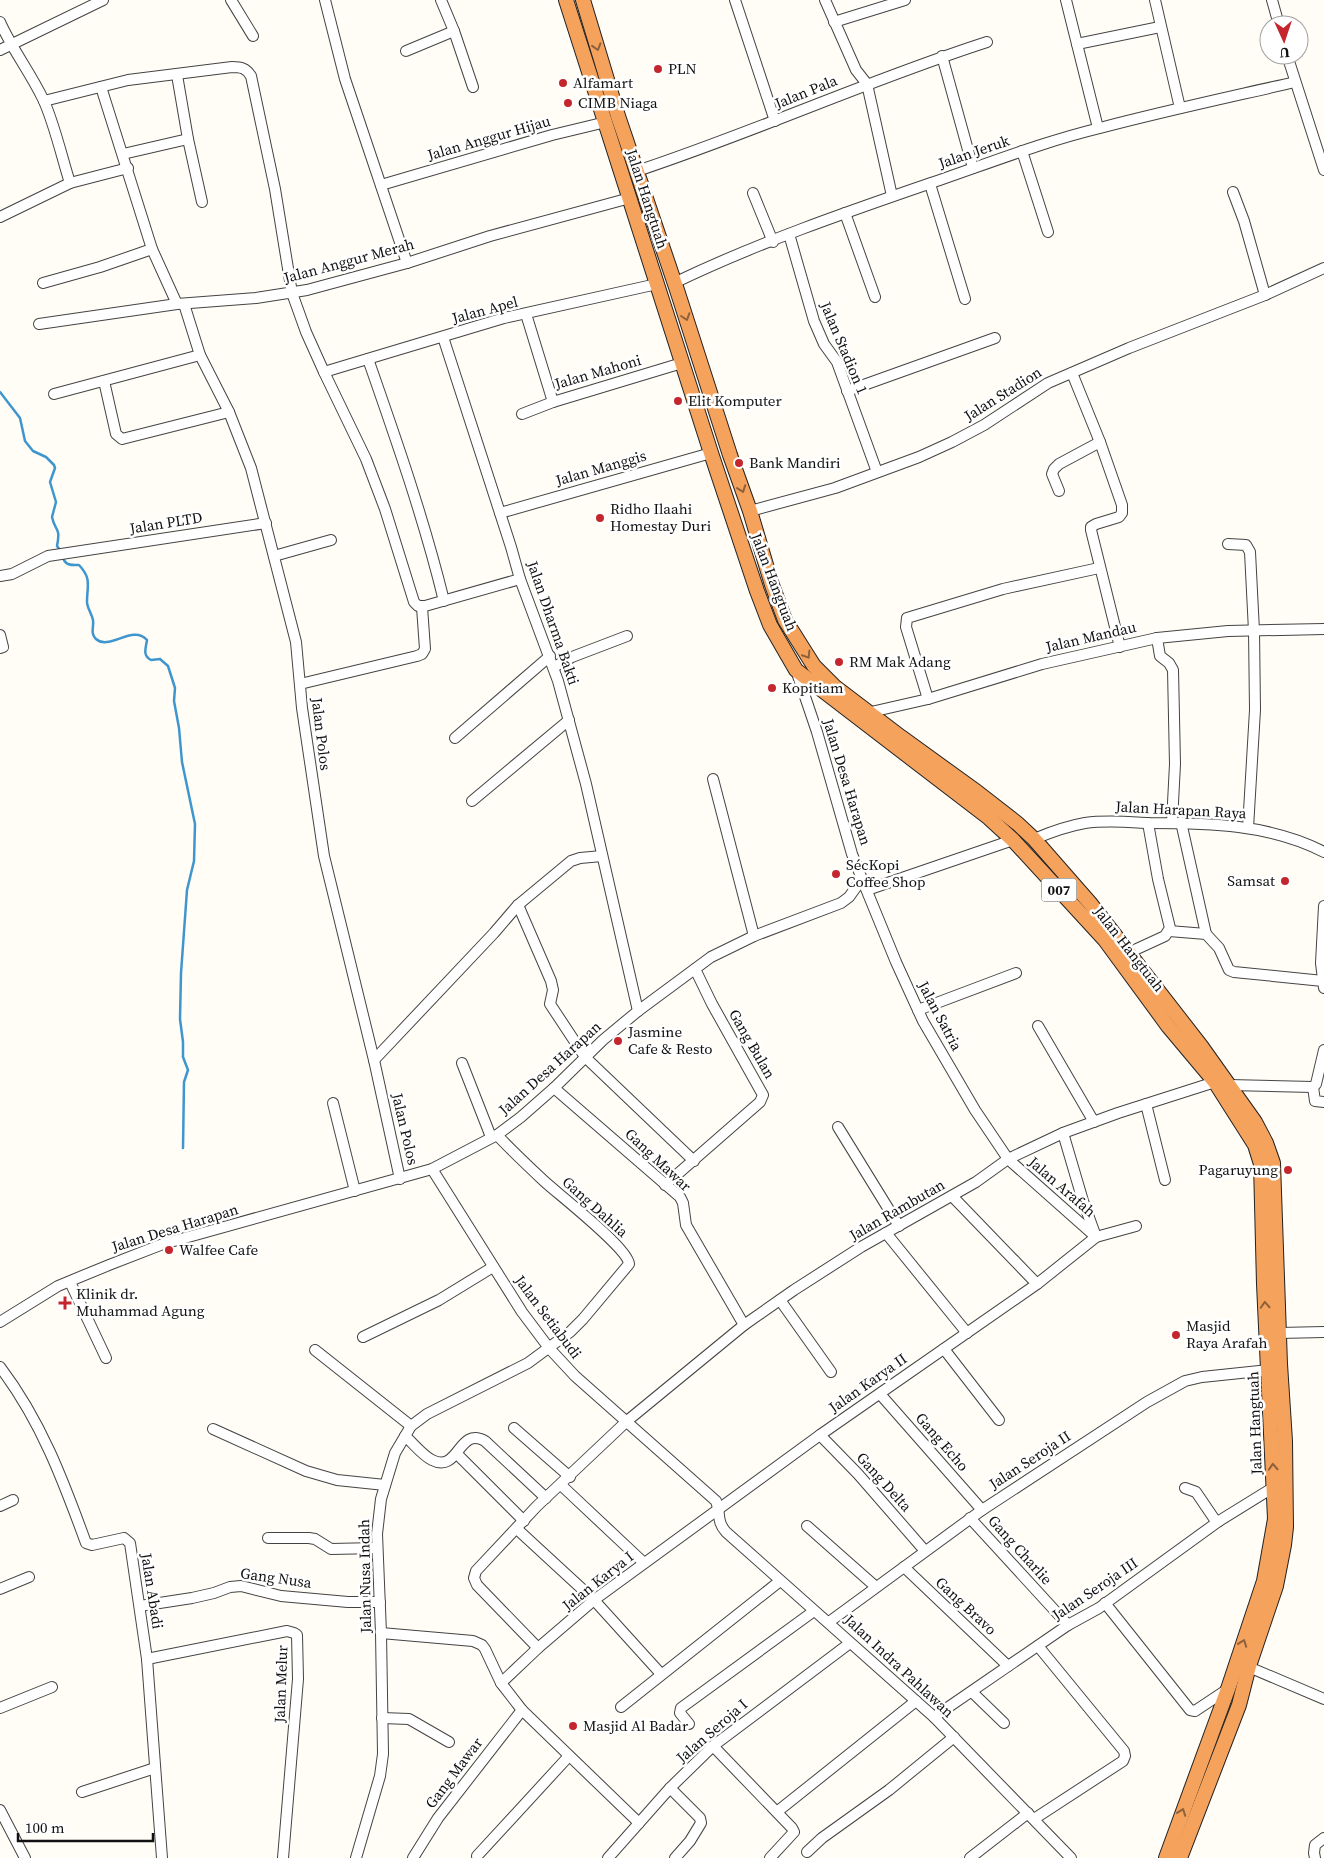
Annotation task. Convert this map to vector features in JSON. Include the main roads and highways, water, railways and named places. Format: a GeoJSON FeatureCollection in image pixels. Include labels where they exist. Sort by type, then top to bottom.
{"type":"FeatureCollection","features":[{"type":"Feature","properties":{"kind":"highway","name":"Jalan Hangtuah"},"geometry":{"type":"LineString","coordinates":[[566,0],[711,453],[770,625],[796,670],[989,818],[1013,840],[1104,940],[1229,1085],[1255,1122],[1266,1143],[1273,1163],[1280,1333],[1278,1441],[1274,1487],[1275,1518],[1264,1581],[1242,1664],[1239,1704],[1180,1858]]}},
{"type":"Feature","properties":{"kind":"highway","name":"Jalan Hangtuah"},"geometry":{"type":"LineString","coordinates":[[583,0],[637,171],[785,620],[814,666],[834,686],[1018,824],[1034,839],[1090,903],[1128,953],[1215,1082],[1254,1145],[1261,1164],[1264,1284],[1269,1370],[1286,1527],[1284,1545],[1276,1586],[1242,1664],[1228,1689],[1166,1858]]}},
{"type":"Feature","properties":{"kind":"waterway"},"geometry":{"type":"LineString","coordinates":[[0,392],[20,418],[25,441],[33,451],[46,457],[54,465],[55,468],[50,482],[56,502],[52,517],[58,532],[57,546],[60,550]]}},
{"type":"Feature","properties":{"kind":"waterway"},"geometry":{"type":"LineString","coordinates":[[63,558],[68,564],[79,565],[86,574],[88,582],[87,604],[92,618],[94,637],[101,642],[107,642],[128,636],[141,636],[147,640],[146,656],[151,660],[160,659],[168,666],[175,688],[174,701],[182,762],[195,824],[194,861],[187,890],[181,973],[180,1019],[183,1057],[188,1070],[184,1082],[183,1148]]}},
{"type":"Feature","properties":{"kind":"place","name":"PLN"},"geometry":{"type":"Point","coordinates":[658,69]}},
{"type":"Feature","properties":{"kind":"place","name":"Alfamart"},"geometry":{"type":"Point","coordinates":[563,83]}},
{"type":"Feature","properties":{"kind":"place","name":"CIMB Niaga"},"geometry":{"type":"Point","coordinates":[568,103]}},
{"type":"Feature","properties":{"kind":"place","name":"Elit Komputer"},"geometry":{"type":"Point","coordinates":[678,401]}},
{"type":"Feature","properties":{"kind":"place","name":"Bank Mandiri"},"geometry":{"type":"Point","coordinates":[739,463]}},
{"type":"Feature","properties":{"kind":"place","name":"Ridho Ilaahi Homestay Duri"},"geometry":{"type":"Point","coordinates":[600,518]}},
{"type":"Feature","properties":{"kind":"place","name":"RM Mak Adang"},"geometry":{"type":"Point","coordinates":[839,662]}},
{"type":"Feature","properties":{"kind":"place","name":"Kopitiam"},"geometry":{"type":"Point","coordinates":[772,688]}},
{"type":"Feature","properties":{"kind":"place","name":"SécKopi Coffee Shop"},"geometry":{"type":"Point","coordinates":[836,874]}},
{"type":"Feature","properties":{"kind":"place","name":"Samsat"},"geometry":{"type":"Point","coordinates":[1285,881]}},
{"type":"Feature","properties":{"kind":"place","name":"Jasmine Cafe & Resto"},"geometry":{"type":"Point","coordinates":[618,1041]}},
{"type":"Feature","properties":{"kind":"place","name":"Pagaruyung"},"geometry":{"type":"Point","coordinates":[1288,1170]}},
{"type":"Feature","properties":{"kind":"place","name":"Walfee Cafe"},"geometry":{"type":"Point","coordinates":[169,1250]}},
{"type":"Feature","properties":{"kind":"place","name":"Klinik dr. Muhammad Agung"},"geometry":{"type":"Point","coordinates":[65,1303]}},
{"type":"Feature","properties":{"kind":"place","name":"Masjid Raya Arafah"},"geometry":{"type":"Point","coordinates":[1176,1335]}},
{"type":"Feature","properties":{"kind":"place","name":"Masjid Al Badar"},"geometry":{"type":"Point","coordinates":[573,1726]}}]}
